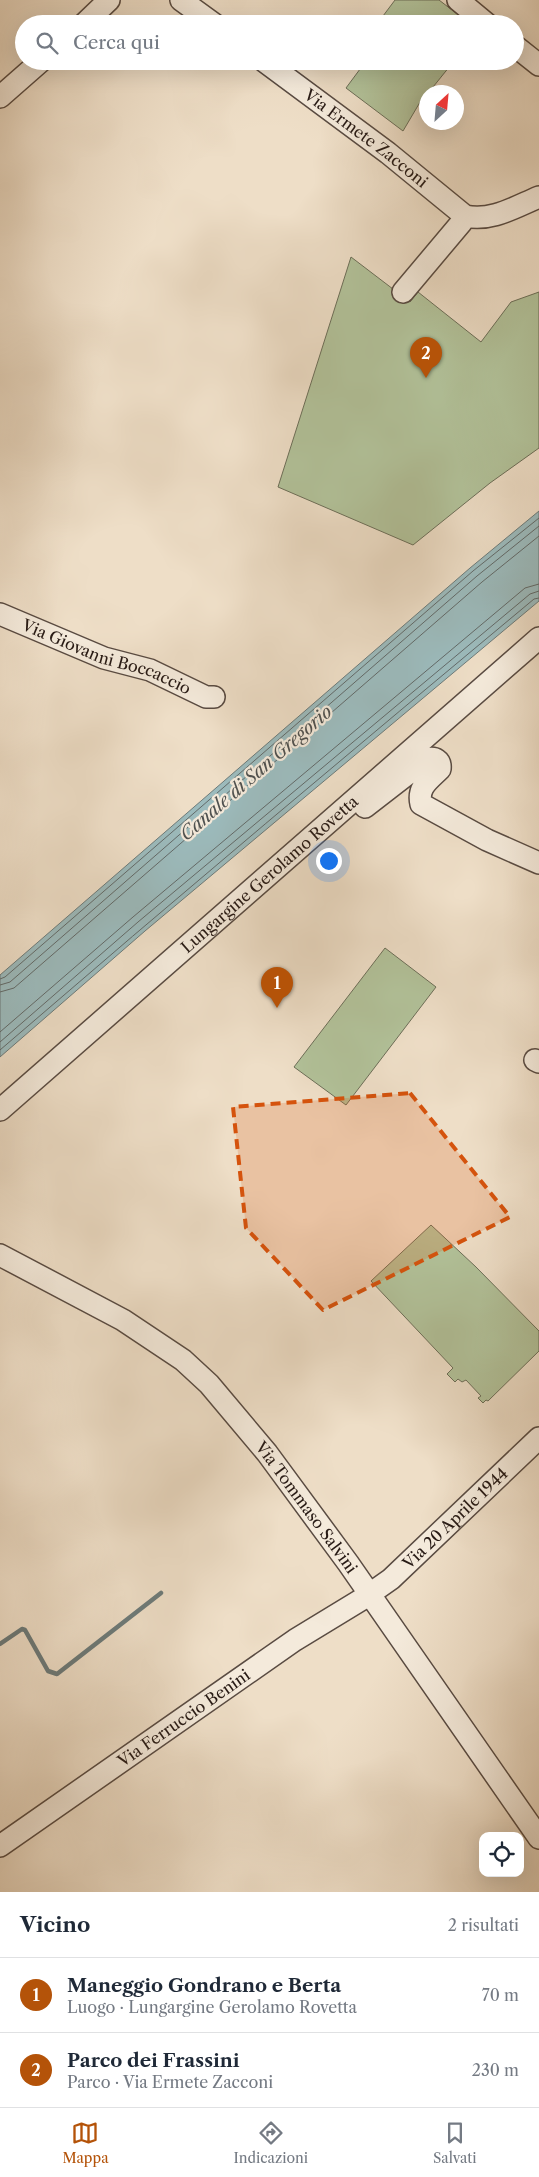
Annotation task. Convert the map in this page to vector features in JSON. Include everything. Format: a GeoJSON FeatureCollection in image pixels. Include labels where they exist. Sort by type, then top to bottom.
{"type":"FeatureCollection","features":[{"type":"Feature","properties":{"kind":"street"},"geometry":{"type":"LineString","coordinates":[[93,15],[109,0]]}},
{"type":"Feature","properties":{"kind":"street"},"geometry":{"type":"LineString","coordinates":[[181,0],[202,15]]}},
{"type":"Feature","properties":{"kind":"street"},"geometry":{"type":"LineString","coordinates":[[458,0],[476,15]]}},
{"type":"Feature","properties":{"kind":"street"},"geometry":{"type":"LineString","coordinates":[[524,54],[539,66]]}},
{"type":"Feature","properties":{"kind":"street"},"geometry":{"type":"LineString","coordinates":[[0,97],[31,70]]}},
{"type":"Feature","properties":{"kind":"street","name":"Via Ermete Zacconi"},"geometry":{"type":"LineString","coordinates":[[276,70],[370,140],[465,216]]}},
{"type":"Feature","properties":{"kind":"street"},"geometry":{"type":"LineString","coordinates":[[403,292],[461,224],[465,216],[477,219],[489,217],[539,197]]}},
{"type":"Feature","properties":{"kind":"street","name":"Via Giovanni Boccaccio"},"geometry":{"type":"LineString","coordinates":[[0,614],[104,658],[150,670],[206,697],[214,697]]}},
{"type":"Feature","properties":{"kind":"street","name":"Lungargine Gerolamo Rovetta"},"geometry":{"type":"LineString","coordinates":[[0,1110],[539,638]]}},
{"type":"Feature","properties":{"kind":"street"},"geometry":{"type":"LineString","coordinates":[[322,827],[340,824],[427,759],[433,758],[438,760],[440,769],[423,786],[419,796],[422,804],[487,840],[539,863]]}},
{"type":"Feature","properties":{"kind":"street","name":"Via Tommaso Salvini"},"geometry":{"type":"LineString","coordinates":[[0,1255],[123,1320],[183,1360],[210,1384],[267,1453],[348,1563],[539,1838]]}},
{"type":"Feature","properties":{"kind":"street","name":"Via 20 Aprile 1944"},"geometry":{"type":"LineString","coordinates":[[369,1594],[391,1579],[539,1438]]}},
{"type":"Feature","properties":{"kind":"street","name":"Via Ferruccio Benini"},"geometry":{"type":"LineString","coordinates":[[0,1846],[295,1640],[369,1594]]}},
{"type":"Feature","properties":{"kind":"highlighted area"},"geometry":{"type":"Polygon","coordinates":[[[410,1093],[510,1217],[323,1310],[246,1228],[233,1107],[410,1093]]]}},
{"type":"Feature","properties":{"kind":"green space"},"geometry":{"type":"Polygon","coordinates":[[[395,0],[439,0],[459,15],[384,15],[395,0]]]}},
{"type":"Feature","properties":{"kind":"green space"},"geometry":{"type":"Polygon","coordinates":[[[359,70],[447,70],[435,85],[419,85],[419,104],[403,131],[346,88],[359,70]]]}},
{"type":"Feature","properties":{"kind":"green space"},"geometry":{"type":"Polygon","coordinates":[[[351,257],[410,302],[418,292],[481,342],[511,302],[539,292],[539,448],[490,483],[413,545],[278,487],[351,257]]]}},
{"type":"Feature","properties":{"kind":"green space"},"geometry":{"type":"Polygon","coordinates":[[[385,948],[436,987],[346,1105],[294,1067],[385,948]]]}},
{"type":"Feature","properties":{"kind":"green space"},"geometry":{"type":"Polygon","coordinates":[[[431,1225],[476,1267],[539,1331],[539,1351],[488,1401],[486,1400],[483,1403],[478,1398],[481,1396],[466,1380],[462,1382],[458,1379],[455,1382],[447,1374],[453,1368],[371,1281],[431,1225]]]}},
{"type":"Feature","properties":{"kind":"water","name":"Canale di San Gregorio"},"geometry":{"type":"Polygon","coordinates":[[[539,511],[539,601],[145,931],[0,1057],[0,975],[470,568],[539,511]]]}},
{"type":"Feature","properties":{"kind":"waterway"},"geometry":{"type":"LineString","coordinates":[[0,1644],[22,1629],[25,1630],[48,1671],[57,1674],[161,1593]]}},
{"type":"Feature","properties":{"kind":"place","name":"Parco dei Frassini"},"geometry":{"type":"Point","coordinates":[426,378]}},
{"type":"Feature","properties":{"kind":"place","name":"Maneggio Gondrano e Berta"},"geometry":{"type":"Point","coordinates":[277,1008]}}]}
